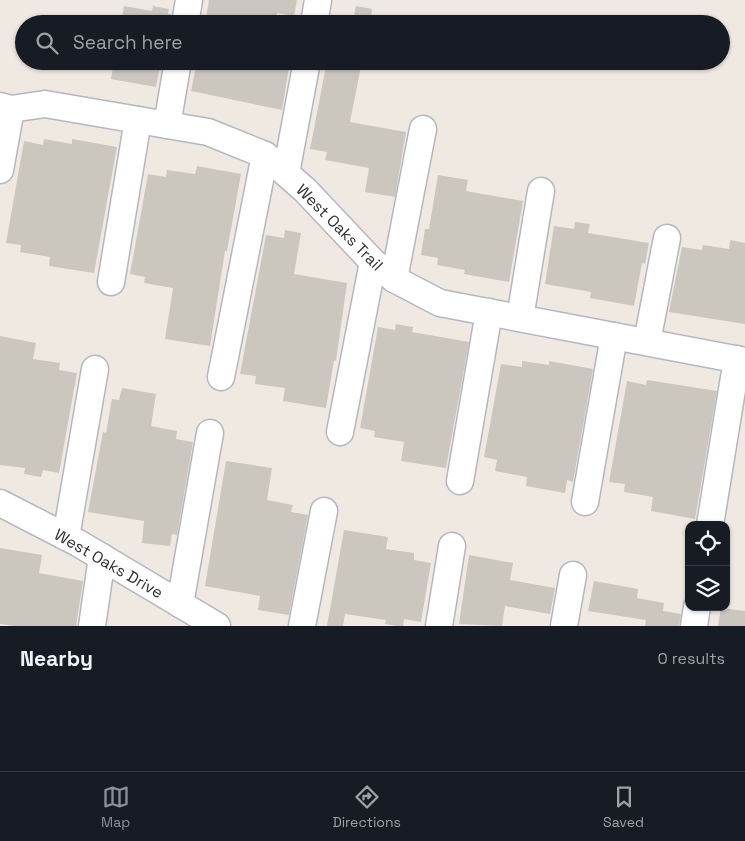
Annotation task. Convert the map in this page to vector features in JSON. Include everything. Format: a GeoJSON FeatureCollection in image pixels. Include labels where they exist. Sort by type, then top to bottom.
{"type":"FeatureCollection","features":[{"type":"Feature","properties":{"kind":"street"},"geometry":{"type":"LineString","coordinates":[[186,15],[189,0]]}},
{"type":"Feature","properties":{"kind":"street"},"geometry":{"type":"LineString","coordinates":[[316,15],[318,0]]}},
{"type":"Feature","properties":{"kind":"street"},"geometry":{"type":"LineString","coordinates":[[168,125],[177,70]]}},
{"type":"Feature","properties":{"kind":"street"},"geometry":{"type":"LineString","coordinates":[[286,173],[304,70]]}},
{"type":"Feature","properties":{"kind":"street","name":"West Oaks Trail"},"geometry":{"type":"LineString","coordinates":[[5,107],[45,104],[208,132],[265,155],[305,190],[372,262],[394,279],[440,303],[741,360]]}},
{"type":"Feature","properties":{"kind":"street"},"geometry":{"type":"LineString","coordinates":[[0,170],[5,107]]}},
{"type":"Feature","properties":{"kind":"street"},"geometry":{"type":"LineString","coordinates":[[111,282],[138,120]]}},
{"type":"Feature","properties":{"kind":"street"},"geometry":{"type":"LineString","coordinates":[[394,279],[423,129]]}},
{"type":"Feature","properties":{"kind":"street"},"geometry":{"type":"LineString","coordinates":[[221,377],[265,155]]}},
{"type":"Feature","properties":{"kind":"street"},"geometry":{"type":"LineString","coordinates":[[520,318],[541,191]]}},
{"type":"Feature","properties":{"kind":"street"},"geometry":{"type":"LineString","coordinates":[[647,342],[667,238]]}},
{"type":"Feature","properties":{"kind":"street"},"geometry":{"type":"LineString","coordinates":[[340,432],[372,262]]}},
{"type":"Feature","properties":{"kind":"street"},"geometry":{"type":"LineString","coordinates":[[460,481],[489,312]]}},
{"type":"Feature","properties":{"kind":"street"},"geometry":{"type":"LineString","coordinates":[[585,502],[614,336]]}},
{"type":"Feature","properties":{"kind":"street"},"geometry":{"type":"LineString","coordinates":[[711,521],[741,360]]}},
{"type":"Feature","properties":{"kind":"street"},"geometry":{"type":"LineString","coordinates":[[66,537],[96,369]]}},
{"type":"Feature","properties":{"kind":"street"},"geometry":{"type":"LineString","coordinates":[[180,604],[210,433]]}},
{"type":"Feature","properties":{"kind":"street","name":"West Oaks Drive"},"geometry":{"type":"LineString","coordinates":[[0,503],[102,557],[217,626]]}},
{"type":"Feature","properties":{"kind":"street"},"geometry":{"type":"LineString","coordinates":[[302,626],[324,511]]}},
{"type":"Feature","properties":{"kind":"street"},"geometry":{"type":"LineString","coordinates":[[439,626],[452,546]]}},
{"type":"Feature","properties":{"kind":"street"},"geometry":{"type":"LineString","coordinates":[[92,626],[102,557]]}},
{"type":"Feature","properties":{"kind":"street"},"geometry":{"type":"LineString","coordinates":[[564,626],[573,575]]}},
{"type":"Feature","properties":{"kind":"street"},"geometry":{"type":"LineString","coordinates":[[694,626],[696,611]]}},
{"type":"Feature","properties":{"kind":"building"},"geometry":{"type":"Polygon","coordinates":[[[209,0],[297,0],[294,15],[277,13],[277,15],[206,15],[209,0]]]}},
{"type":"Feature","properties":{"kind":"building"},"geometry":{"type":"Polygon","coordinates":[[[124,6],[152,11],[153,6],[169,9],[168,14],[171,14],[171,15],[122,15],[124,6]]]}},
{"type":"Feature","properties":{"kind":"building"},"geometry":{"type":"Polygon","coordinates":[[[356,6],[372,9],[371,15],[354,15],[356,6]]]}},
{"type":"Feature","properties":{"kind":"building"},"geometry":{"type":"Polygon","coordinates":[[[112,70],[159,70],[156,87],[111,79],[112,70]]]}},
{"type":"Feature","properties":{"kind":"building"},"geometry":{"type":"Polygon","coordinates":[[[195,70],[289,70],[282,110],[191,91],[195,70]]]}},
{"type":"Feature","properties":{"kind":"building"},"geometry":{"type":"Polygon","coordinates":[[[325,70],[360,70],[350,122],[406,132],[395,197],[365,192],[369,168],[325,160],[327,152],[310,149],[325,70]]]}},
{"type":"Feature","properties":{"kind":"building"},"geometry":{"type":"Polygon","coordinates":[[[44,139],[72,144],[72,139],[117,147],[94,273],[49,266],[50,257],[20,252],[21,245],[6,243],[24,141],[43,145],[44,139]]]}},
{"type":"Feature","properties":{"kind":"building"},"geometry":{"type":"Polygon","coordinates":[[[197,166],[241,174],[227,251],[225,251],[210,346],[165,339],[173,288],[144,283],[145,277],[130,274],[148,174],[166,177],[167,170],[195,174],[197,166]]]}},
{"type":"Feature","properties":{"kind":"building"},"geometry":{"type":"Polygon","coordinates":[[[438,175],[468,180],[466,191],[523,201],[509,282],[464,274],[465,270],[437,265],[438,258],[421,255],[425,229],[429,229],[438,175]]]}},
{"type":"Feature","properties":{"kind":"building"},"geometry":{"type":"Polygon","coordinates":[[[575,222],[590,224],[588,233],[649,243],[645,264],[642,263],[634,306],[590,298],[591,292],[545,284],[554,226],[574,229],[575,222]]]}},
{"type":"Feature","properties":{"kind":"building"},"geometry":{"type":"Polygon","coordinates":[[[285,230],[301,233],[294,274],[347,283],[336,361],[334,360],[326,408],[283,401],[285,388],[255,384],[256,376],[240,374],[266,235],[284,238],[285,230]]]}},
{"type":"Feature","properties":{"kind":"building"},"geometry":{"type":"Polygon","coordinates":[[[730,240],[745,243],[745,324],[669,312],[682,247],[702,250],[703,245],[729,249],[730,240]]]}},
{"type":"Feature","properties":{"kind":"building"},"geometry":{"type":"Polygon","coordinates":[[[396,324],[413,327],[412,332],[469,342],[446,468],[401,461],[404,442],[374,437],[375,431],[360,428],[378,327],[395,330],[396,324]]]}},
{"type":"Feature","properties":{"kind":"building"},"geometry":{"type":"Polygon","coordinates":[[[0,336],[36,343],[33,359],[60,363],[59,370],[77,373],[59,473],[43,470],[41,477],[24,474],[25,468],[0,465],[0,336]]]}},
{"type":"Feature","properties":{"kind":"building"},"geometry":{"type":"Polygon","coordinates":[[[522,361],[549,365],[549,361],[593,369],[573,482],[567,480],[565,493],[526,486],[527,477],[495,471],[497,460],[484,457],[501,364],[522,367],[522,361]]]}},
{"type":"Feature","properties":{"kind":"building"},"geometry":{"type":"Polygon","coordinates":[[[647,380],[717,391],[695,519],[651,511],[653,497],[624,492],[625,484],[609,482],[627,381],[646,385],[647,380]]]}},
{"type":"Feature","properties":{"kind":"building"},"geometry":{"type":"Polygon","coordinates":[[[122,388],[156,394],[151,426],[177,431],[176,439],[193,442],[177,535],[172,534],[170,546],[142,543],[144,521],[88,512],[103,432],[106,433],[112,399],[119,400],[122,388]]]}},
{"type":"Feature","properties":{"kind":"building"},"geometry":{"type":"Polygon","coordinates":[[[226,461],[272,468],[267,500],[293,505],[291,512],[308,515],[289,615],[258,610],[260,596],[205,586],[226,461]]]}},
{"type":"Feature","properties":{"kind":"building"},"geometry":{"type":"Polygon","coordinates":[[[344,530],[388,537],[386,549],[414,553],[414,560],[431,563],[421,622],[404,619],[403,626],[397,626],[385,624],[386,620],[345,614],[343,626],[327,626],[344,530]]]}},
{"type":"Feature","properties":{"kind":"building"},"geometry":{"type":"Polygon","coordinates":[[[0,548],[42,555],[39,573],[83,581],[76,626],[14,626],[0,624],[0,548]]]}},
{"type":"Feature","properties":{"kind":"building"},"geometry":{"type":"Polygon","coordinates":[[[469,555],[513,563],[510,580],[555,588],[550,614],[505,606],[502,626],[459,624],[469,555]]]}},
{"type":"Feature","properties":{"kind":"building"},"geometry":{"type":"Polygon","coordinates":[[[594,581],[638,589],[637,598],[664,603],[663,611],[681,614],[679,626],[645,626],[646,620],[588,611],[594,581]]]}},
{"type":"Feature","properties":{"kind":"building"},"geometry":{"type":"Polygon","coordinates":[[[730,609],[745,611],[745,626],[718,626],[720,611],[730,611],[730,609]]]}}]}
